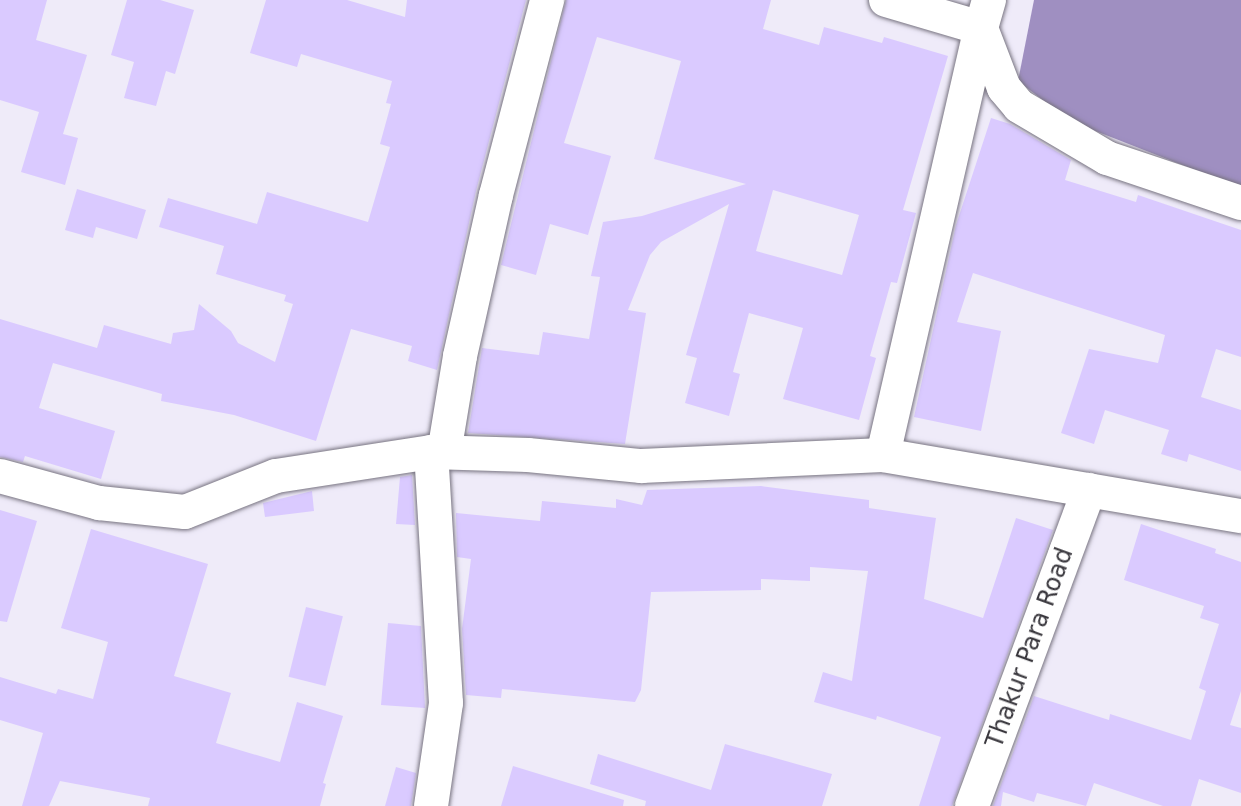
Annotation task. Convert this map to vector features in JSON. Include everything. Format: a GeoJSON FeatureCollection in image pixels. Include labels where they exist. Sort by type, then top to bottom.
{"type":"FeatureCollection","features":[{"type":"Feature","properties":{"kind":"street"},"geometry":{"type":"LineString","coordinates":[[431,806],[446,703],[438,452],[493,210],[547,0]]}},
{"type":"Feature","properties":{"kind":"street"},"geometry":{"type":"LineString","coordinates":[[886,0],[985,14]]}},
{"type":"Feature","properties":{"kind":"street"},"geometry":{"type":"LineString","coordinates":[[883,455],[985,14]]}},
{"type":"Feature","properties":{"kind":"street"},"geometry":{"type":"LineString","coordinates":[[985,14],[1004,88],[1019,106],[1107,158],[1241,203]]}},
{"type":"Feature","properties":{"kind":"street"},"geometry":{"type":"LineString","coordinates":[[0,476],[99,503],[185,512],[276,476],[438,452],[528,455],[641,466],[883,455],[1241,516]]}},
{"type":"Feature","properties":{"kind":"street","name":"Thakur Para Road"},"geometry":{"type":"LineString","coordinates":[[972,806],[1089,490]]}},
{"type":"Feature","properties":{"kind":"shaded area"},"geometry":{"type":"Polygon","coordinates":[[[1034,0],[1241,0],[1241,188],[1070,121],[1018,81],[1034,0]]]}},
{"type":"Feature","properties":{"kind":"building"},"geometry":{"type":"Polygon","coordinates":[[[0,0],[47,0],[36,40],[87,55],[63,134],[78,138],[65,185],[21,172],[39,112],[0,100],[0,0]]]}},
{"type":"Feature","properties":{"kind":"building"},"geometry":{"type":"Polygon","coordinates":[[[127,0],[160,0],[194,10],[175,74],[166,71],[156,106],[124,98],[134,62],[111,55],[127,0]]]}},
{"type":"Feature","properties":{"kind":"building"},"geometry":{"type":"Polygon","coordinates":[[[266,0],[347,0],[405,17],[407,0],[526,0],[476,191],[437,370],[408,361],[412,346],[351,329],[316,441],[234,415],[161,401],[162,394],[53,363],[39,408],[115,431],[101,479],[25,456],[23,462],[0,457],[0,319],[97,348],[104,325],[171,344],[173,333],[194,330],[199,304],[231,331],[238,343],[275,362],[293,304],[284,301],[286,295],[216,274],[224,246],[159,227],[168,198],[257,224],[267,192],[368,222],[390,147],[380,144],[391,104],[386,103],[392,81],[301,54],[297,67],[250,53],[266,0]]]}},
{"type":"Feature","properties":{"kind":"building"},"geometry":{"type":"Polygon","coordinates":[[[566,0],[771,0],[763,29],[819,45],[824,27],[882,43],[884,37],[948,56],[903,210],[916,213],[897,283],[891,282],[870,356],[876,358],[859,420],[783,399],[803,328],[749,313],[733,372],[740,374],[729,416],[685,403],[697,358],[686,355],[729,204],[661,242],[650,255],[628,310],[646,313],[625,444],[468,433],[482,348],[539,355],[543,332],[589,339],[600,277],[591,276],[603,222],[642,216],[746,184],[654,159],[681,61],[597,37],[564,143],[611,156],[588,235],[550,224],[536,275],[501,265],[566,0]],[[773,190],[756,251],[842,275],[859,215],[773,190]]]}},
{"type":"Feature","properties":{"kind":"building"},"geometry":{"type":"Polygon","coordinates":[[[991,118],[1010,124],[1071,160],[1065,180],[1136,202],[1138,195],[1241,230],[1241,357],[1216,349],[1201,397],[1241,410],[1241,471],[1189,454],[1187,462],[1161,454],[1169,430],[1105,410],[1094,444],[1061,433],[1089,349],[1158,363],[1165,335],[973,273],[957,322],[1001,331],[981,431],[914,417],[956,225],[991,118]]]}},
{"type":"Feature","properties":{"kind":"building"},"geometry":{"type":"Polygon","coordinates":[[[77,189],[146,210],[137,239],[96,227],[93,238],[65,230],[77,189]]]}},
{"type":"Feature","properties":{"kind":"building"},"geometry":{"type":"Polygon","coordinates":[[[412,475],[415,525],[396,524],[400,477],[412,475]]]}},
{"type":"Feature","properties":{"kind":"building"},"geometry":{"type":"Polygon","coordinates":[[[761,486],[869,500],[869,508],[936,518],[924,599],[983,618],[1016,518],[1053,530],[952,806],[919,806],[941,737],[877,716],[876,720],[814,702],[823,672],[852,681],[868,571],[810,567],[810,581],[761,579],[761,590],[651,592],[641,690],[635,702],[502,689],[501,698],[466,695],[462,629],[471,559],[457,557],[456,513],[540,521],[542,501],[616,508],[616,499],[642,505],[647,490],[761,486]]]}},
{"type":"Feature","properties":{"kind":"building"},"geometry":{"type":"Polygon","coordinates":[[[312,491],[314,511],[265,517],[263,503],[312,491]]]}},
{"type":"Feature","properties":{"kind":"building"},"geometry":{"type":"Polygon","coordinates":[[[0,510],[37,521],[7,622],[0,621],[0,510]]]}},
{"type":"Feature","properties":{"kind":"building"},"geometry":{"type":"Polygon","coordinates":[[[1141,524],[1216,549],[1215,553],[1241,562],[1241,691],[1230,725],[1241,728],[1241,793],[1199,779],[1191,806],[1163,806],[1094,783],[1086,806],[1037,793],[1034,802],[1003,792],[1001,806],[993,806],[1034,696],[1109,720],[1110,714],[1191,740],[1206,691],[1199,688],[1219,624],[1200,618],[1204,606],[1124,580],[1141,524]]]}},
{"type":"Feature","properties":{"kind":"building"},"geometry":{"type":"Polygon","coordinates":[[[91,529],[208,564],[174,676],[231,693],[216,743],[280,762],[297,702],[343,716],[323,783],[326,784],[320,806],[148,806],[150,798],[60,781],[49,806],[22,806],[43,733],[0,720],[0,677],[56,694],[58,689],[93,699],[108,642],[61,628],[91,529]]]}},
{"type":"Feature","properties":{"kind":"building"},"geometry":{"type":"Polygon","coordinates":[[[306,607],[343,616],[325,686],[289,677],[306,607]]]}},
{"type":"Feature","properties":{"kind":"building"},"geometry":{"type":"Polygon","coordinates":[[[388,623],[421,626],[425,708],[381,705],[388,623]]]}},
{"type":"Feature","properties":{"kind":"building"},"geometry":{"type":"Polygon","coordinates":[[[725,744],[832,774],[822,806],[645,806],[646,801],[590,784],[598,754],[711,790],[725,744]]]}},
{"type":"Feature","properties":{"kind":"building"},"geometry":{"type":"Polygon","coordinates":[[[513,766],[624,800],[623,806],[501,806],[513,766]]]}},
{"type":"Feature","properties":{"kind":"building"},"geometry":{"type":"Polygon","coordinates":[[[396,767],[416,773],[411,806],[385,806],[396,767]]]}}]}
